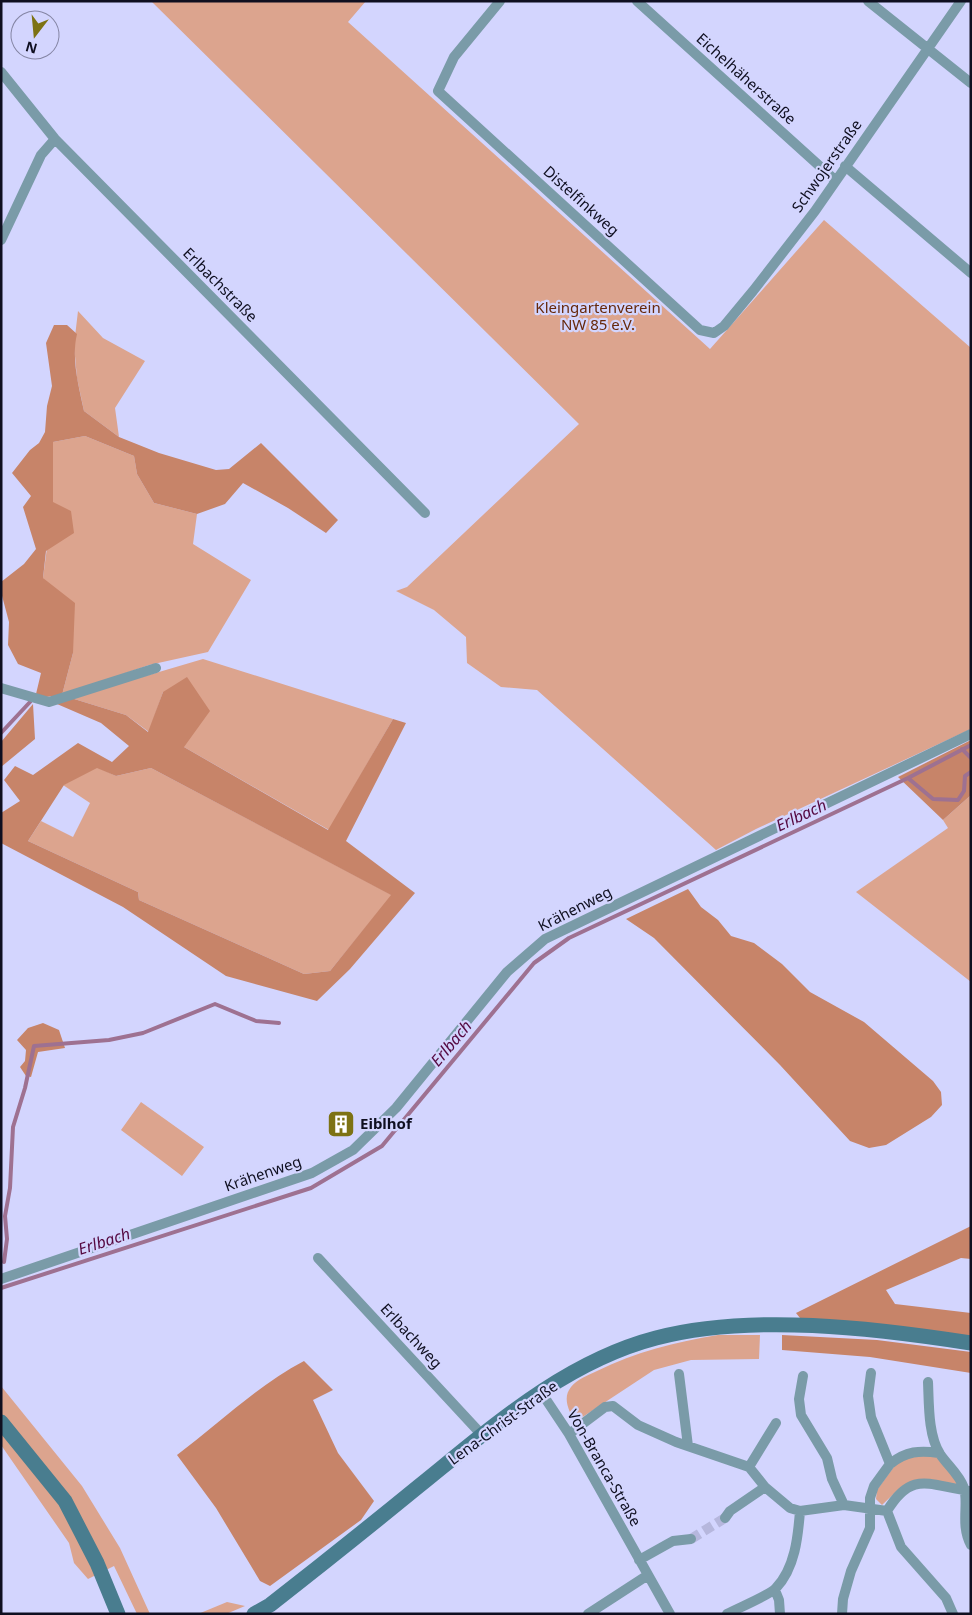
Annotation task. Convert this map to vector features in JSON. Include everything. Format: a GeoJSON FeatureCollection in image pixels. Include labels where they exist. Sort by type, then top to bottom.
{"type":"FeatureCollection","features":[{"type":"Feature","properties":{"kind":"street","name":"Distelfinkweg"},"geometry":{"type":"LineString","coordinates":[[500,1],[454,57],[438,91],[705,332]]}},
{"type":"Feature","properties":{"kind":"street","name":"Eichelhäherstraße"},"geometry":{"type":"LineString","coordinates":[[637,1],[835,180]]}},
{"type":"Feature","properties":{"kind":"street"},"geometry":{"type":"LineString","coordinates":[[868,1],[971,83]]}},
{"type":"Feature","properties":{"kind":"street","name":"Schwojerstraße"},"geometry":{"type":"LineString","coordinates":[[705,332],[714,333],[736,312],[815,211],[961,1]]}},
{"type":"Feature","properties":{"kind":"street","name":"Erlbachstraße"},"geometry":{"type":"LineString","coordinates":[[1,72],[54,139],[425,513]]}},
{"type":"Feature","properties":{"kind":"street"},"geometry":{"type":"LineString","coordinates":[[1,240],[41,155],[54,139]]}},
{"type":"Feature","properties":{"kind":"street"},"geometry":{"type":"LineString","coordinates":[[845,166],[971,273]]}},
{"type":"Feature","properties":{"kind":"street"},"geometry":{"type":"LineString","coordinates":[[1,688],[49,702],[156,668]]}},
{"type":"Feature","properties":{"kind":"street","name":"Krähenweg"},"geometry":{"type":"LineString","coordinates":[[1,1279],[312,1173],[354,1150],[396,1108],[507,972],[545,939],[971,734]]}},
{"type":"Feature","properties":{"kind":"street","name":"Erlbachweg"},"geometry":{"type":"LineString","coordinates":[[318,1258],[482,1435]]}},
{"type":"Feature","properties":{"kind":"street","name":"Lena-Christ-Straße"},"geometry":{"type":"LineString","coordinates":[[254,1614],[270,1605],[482,1435],[541,1392],[593,1362],[655,1338],[725,1325],[844,1327],[916,1334],[971,1343]]}},
{"type":"Feature","properties":{"kind":"street"},"geometry":{"type":"LineString","coordinates":[[679,1374],[688,1446]]}},
{"type":"Feature","properties":{"kind":"street"},"geometry":{"type":"LineString","coordinates":[[871,1374],[868,1396],[871,1416],[890,1459],[890,1464]]}},
{"type":"Feature","properties":{"kind":"street"},"geometry":{"type":"LineString","coordinates":[[803,1376],[800,1399],[801,1415],[827,1458],[832,1479],[844,1504]]}},
{"type":"Feature","properties":{"kind":"street"},"geometry":{"type":"LineString","coordinates":[[928,1382],[930,1416],[939,1453],[960,1478],[968,1491],[963,1515],[971,1545]]}},
{"type":"Feature","properties":{"kind":"street","name":"Von-Branca-Straße"},"geometry":{"type":"LineString","coordinates":[[541,1392],[570,1434],[670,1614]]}},
{"type":"Feature","properties":{"kind":"street"},"geometry":{"type":"LineString","coordinates":[[570,1434],[605,1407],[613,1406],[638,1425],[688,1446],[749,1467],[765,1487],[783,1504],[800,1511],[844,1504],[887,1511]]}},
{"type":"Feature","properties":{"kind":"street"},"geometry":{"type":"LineString","coordinates":[[1,1422],[65,1501],[97,1563],[118,1612]]}},
{"type":"Feature","properties":{"kind":"street"},"geometry":{"type":"LineString","coordinates":[[749,1467],[776,1423]]}},
{"type":"Feature","properties":{"kind":"street"},"geometry":{"type":"LineString","coordinates":[[842,1614],[843,1599],[851,1570],[870,1528],[870,1498],[874,1486],[890,1464],[901,1455],[921,1450],[939,1453]]}},
{"type":"Feature","properties":{"kind":"street"},"geometry":{"type":"LineString","coordinates":[[887,1511],[904,1488],[918,1483],[968,1491]]}},
{"type":"Feature","properties":{"kind":"street"},"geometry":{"type":"LineString","coordinates":[[725,1518],[730,1510],[765,1487]]}},
{"type":"Feature","properties":{"kind":"street"},"geometry":{"type":"LineString","coordinates":[[727,1614],[775,1590],[787,1571],[796,1548],[800,1511]]}},
{"type":"Feature","properties":{"kind":"street"},"geometry":{"type":"LineString","coordinates":[[887,1511],[901,1547],[946,1598],[953,1614]]}},
{"type":"Feature","properties":{"kind":"street"},"geometry":{"type":"LineString","coordinates":[[639,1560],[672,1541],[691,1539]]}},
{"type":"Feature","properties":{"kind":"street"},"geometry":{"type":"LineString","coordinates":[[588,1614],[648,1575]]}},
{"type":"Feature","properties":{"kind":"street"},"geometry":{"type":"LineString","coordinates":[[775,1590],[779,1600],[780,1614]]}},
{"type":"Feature","properties":{"kind":"green space","name":"Kleingartenverein NW 85 e.V."},"geometry":{"type":"Polygon","coordinates":[[[151,1],[366,1],[348,22],[710,349],[824,220],[971,348],[971,729],[756,829],[716,850],[537,690],[501,687],[467,663],[466,637],[434,610],[396,591],[407,587],[579,424],[151,1]]]}},
{"type":"Feature","properties":{"kind":"green space"},"geometry":{"type":"Polygon","coordinates":[[[78,311],[103,338],[145,361],[115,408],[119,437],[84,411],[77,378],[74,345],[78,311]]]}},
{"type":"Feature","properties":{"kind":"green space"},"geometry":{"type":"Polygon","coordinates":[[[85,436],[134,456],[137,474],[154,503],[197,514],[193,544],[251,580],[208,652],[149,665],[62,695],[73,653],[43,578],[53,502],[53,442],[85,436]]]}},
{"type":"Feature","properties":{"kind":"green space"},"geometry":{"type":"Polygon","coordinates":[[[203,659],[393,719],[329,830],[184,747],[163,692],[149,732],[126,715],[71,698],[203,659]]]}},
{"type":"Feature","properties":{"kind":"green space"},"geometry":{"type":"Polygon","coordinates":[[[97,767],[116,776],[151,768],[392,895],[330,971],[304,974],[139,900],[138,892],[28,841],[41,821],[73,837],[90,803],[63,785],[97,767]]]}},
{"type":"Feature","properties":{"kind":"green space"},"geometry":{"type":"Polygon","coordinates":[[[971,795],[971,982],[856,892],[948,828],[943,820],[971,795]]]}},
{"type":"Feature","properties":{"kind":"green space"},"geometry":{"type":"Polygon","coordinates":[[[141,1102],[204,1147],[182,1176],[121,1130],[141,1102]]]}},
{"type":"Feature","properties":{"kind":"green space"},"geometry":{"type":"Polygon","coordinates":[[[718,1335],[760,1335],[759,1359],[691,1360],[654,1370],[575,1422],[569,1409],[567,1396],[571,1387],[580,1379],[641,1353],[671,1344],[718,1335]]]}},
{"type":"Feature","properties":{"kind":"green space"},"geometry":{"type":"Polygon","coordinates":[[[1,1386],[82,1486],[120,1548],[150,1614],[137,1614],[114,1566],[88,1579],[74,1563],[69,1543],[1,1445],[1,1386]]]}},
{"type":"Feature","properties":{"kind":"green space"},"geometry":{"type":"Polygon","coordinates":[[[939,1455],[961,1488],[902,1486],[882,1505],[876,1499],[877,1490],[901,1457],[939,1455]]]}},
{"type":"Feature","properties":{"kind":"green space"},"geometry":{"type":"Polygon","coordinates":[[[227,1602],[245,1606],[226,1614],[198,1614],[227,1602]]]}},
{"type":"Feature","properties":{"kind":"shaded area"},"geometry":{"type":"Polygon","coordinates":[[[54,325],[67,325],[77,334],[75,363],[84,411],[119,437],[159,453],[216,470],[229,469],[261,443],[338,520],[326,533],[288,508],[243,483],[225,504],[197,514],[154,503],[137,474],[134,456],[85,436],[53,442],[53,502],[71,511],[74,533],[46,551],[43,578],[75,603],[73,653],[62,695],[46,697],[36,694],[41,673],[18,664],[8,645],[9,622],[1,592],[1,582],[24,564],[36,549],[23,507],[31,496],[12,473],[30,450],[39,443],[45,432],[47,406],[52,386],[46,343],[54,325]]]}},
{"type":"Feature","properties":{"kind":"shaded area"},"geometry":{"type":"Polygon","coordinates":[[[187,677],[210,711],[184,747],[328,830],[393,719],[406,723],[346,841],[415,893],[350,969],[317,1001],[226,976],[123,907],[1,843],[1,813],[20,801],[4,780],[15,766],[33,775],[78,743],[112,762],[129,746],[101,723],[57,704],[71,698],[126,715],[148,732],[163,692],[187,677]],[[97,768],[64,785],[28,841],[138,892],[139,900],[304,974],[330,971],[391,895],[151,768],[116,776],[97,768]]]}},
{"type":"Feature","properties":{"kind":"shaded area"},"geometry":{"type":"Polygon","coordinates":[[[33,704],[35,739],[1,767],[1,742],[33,704]]]}},
{"type":"Feature","properties":{"kind":"shaded area"},"geometry":{"type":"Polygon","coordinates":[[[971,740],[971,795],[943,820],[898,777],[971,740]]]}},
{"type":"Feature","properties":{"kind":"shaded area"},"geometry":{"type":"Polygon","coordinates":[[[688,889],[701,907],[718,920],[731,936],[754,943],[782,964],[810,992],[864,1022],[933,1081],[941,1092],[942,1105],[931,1117],[886,1145],[869,1148],[850,1141],[780,1065],[654,938],[626,919],[688,889]]]}},
{"type":"Feature","properties":{"kind":"shaded area"},"geometry":{"type":"Polygon","coordinates":[[[43,1023],[59,1030],[65,1048],[38,1052],[31,1077],[26,1076],[20,1067],[25,1061],[26,1050],[17,1040],[28,1028],[43,1023]]]}},
{"type":"Feature","properties":{"kind":"shaded area"},"geometry":{"type":"Polygon","coordinates":[[[971,1226],[971,1259],[961,1258],[886,1290],[895,1304],[971,1313],[971,1336],[800,1318],[796,1313],[971,1226]]]}},
{"type":"Feature","properties":{"kind":"shaded area"},"geometry":{"type":"Polygon","coordinates":[[[782,1335],[877,1340],[971,1352],[971,1373],[870,1357],[782,1350],[782,1335]]]}},
{"type":"Feature","properties":{"kind":"shaded area"},"geometry":{"type":"Polygon","coordinates":[[[304,1361],[333,1390],[313,1400],[338,1453],[374,1501],[361,1520],[270,1586],[260,1581],[216,1508],[177,1455],[254,1393],[304,1361]]]}},
{"type":"Feature","properties":{"kind":"waterway"},"geometry":{"type":"LineString","coordinates":[[1,733],[30,702]]}},
{"type":"Feature","properties":{"kind":"waterway","name":"Erlbach"},"geometry":{"type":"LineString","coordinates":[[908,778],[971,745]]}},
{"type":"Feature","properties":{"kind":"waterway","name":"Erlbach"},"geometry":{"type":"LineString","coordinates":[[962,749],[971,758]]}},
{"type":"Feature","properties":{"kind":"waterway","name":"Erlbach"},"geometry":{"type":"LineString","coordinates":[[1,1288],[311,1188],[382,1146],[534,963],[569,938],[908,778],[933,799],[958,800],[964,791],[965,776],[971,772]]}},
{"type":"Feature","properties":{"kind":"waterway"},"geometry":{"type":"LineString","coordinates":[[4,1262],[7,1239],[5,1216],[10,1188],[13,1127],[25,1088],[34,1046],[109,1040],[143,1033],[215,1004],[256,1021],[279,1023]]}},
{"type":"Feature","properties":{"kind":"tunnel"},"geometry":{"type":"LineString","coordinates":[[691,1539],[725,1518]]}},
{"type":"Feature","properties":{"kind":"place","name":"Eiblhof"},"geometry":{"type":"Point","coordinates":[341,1124]}}]}
